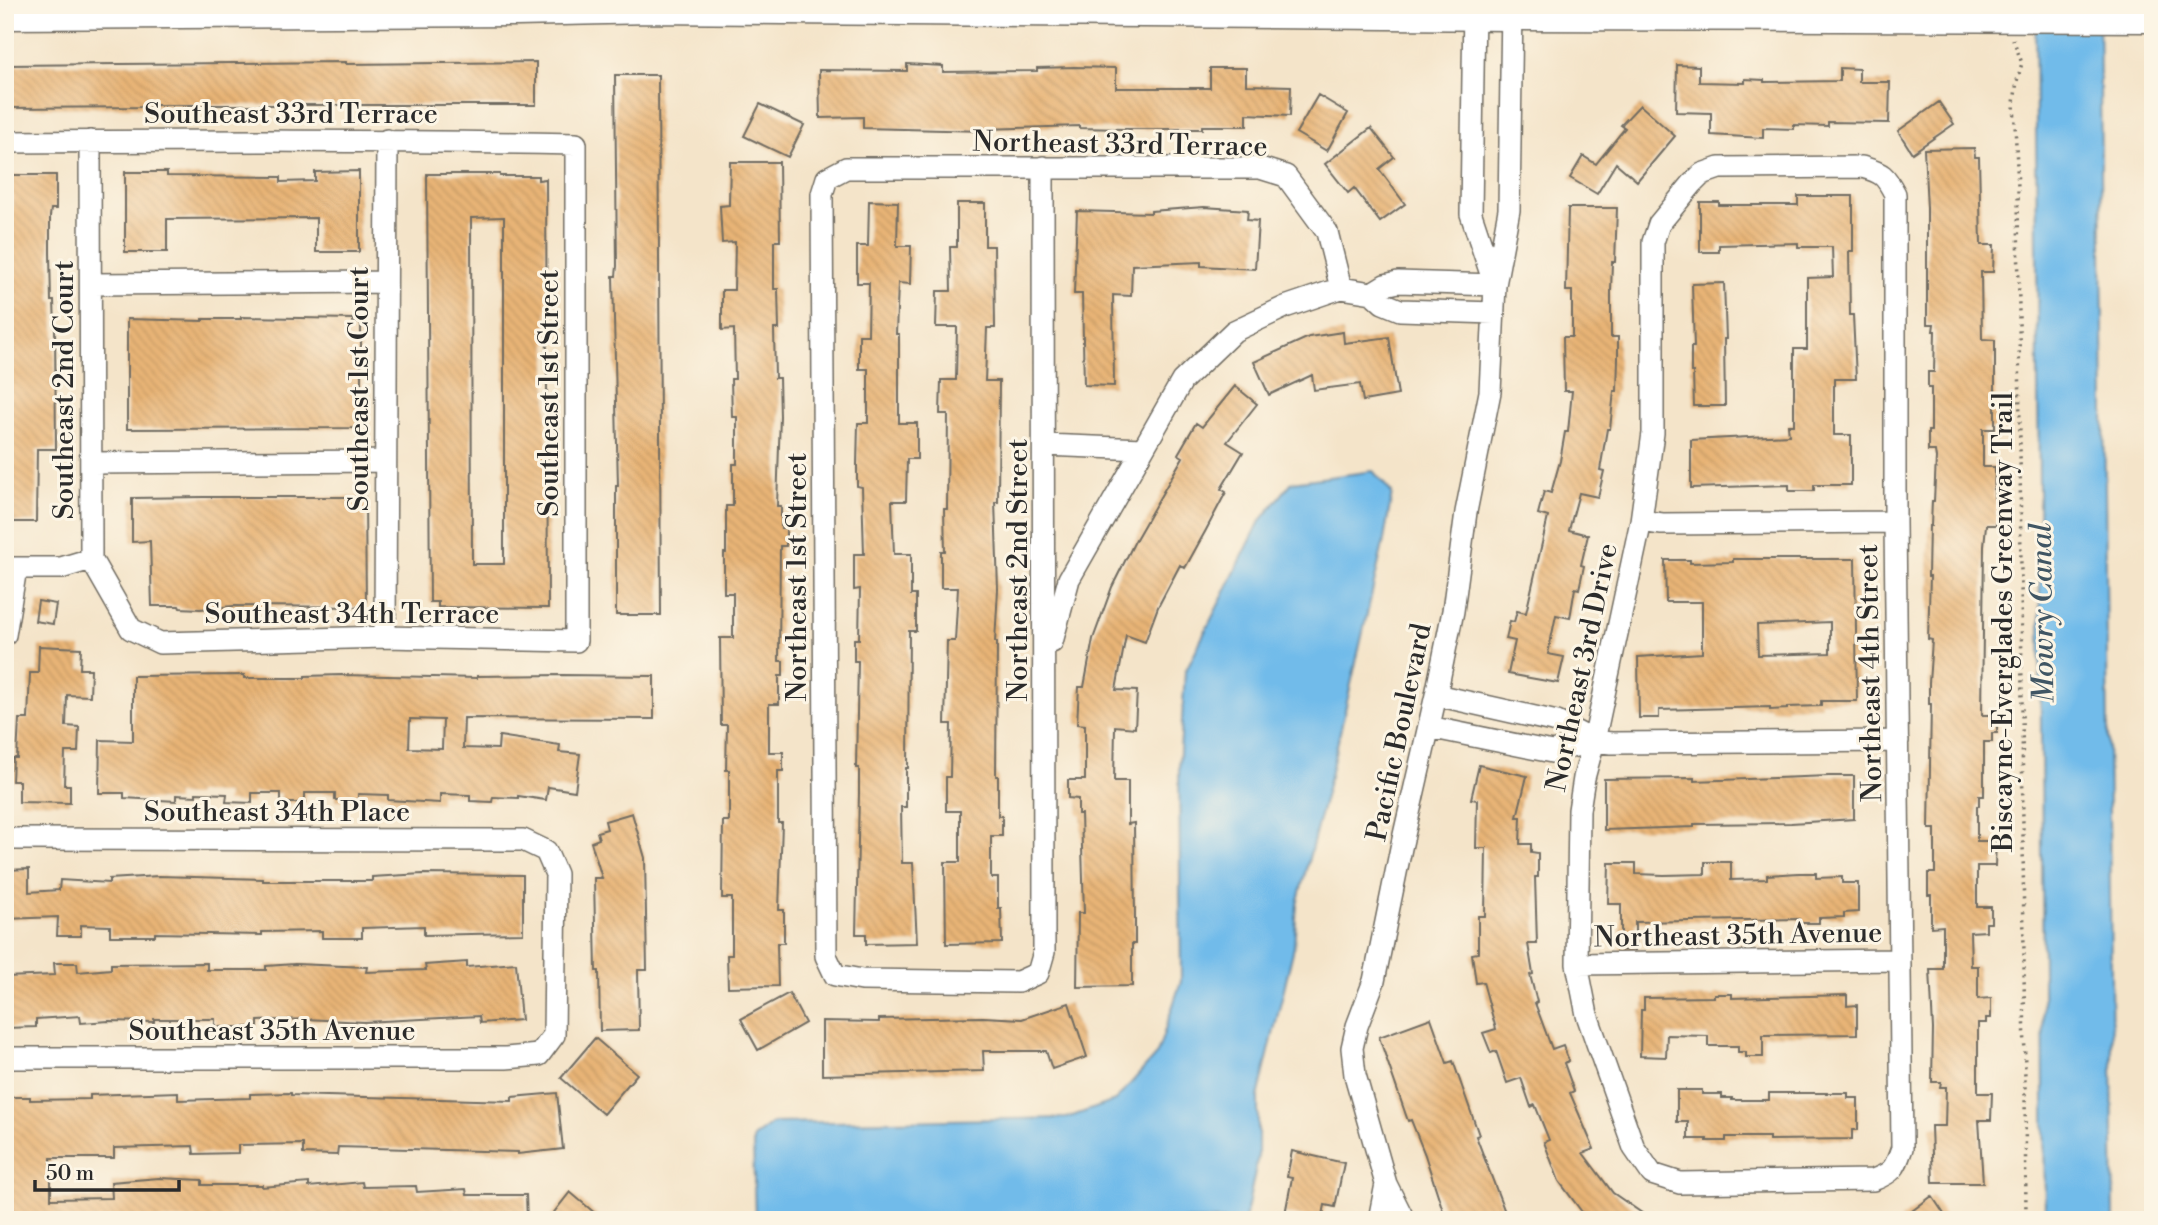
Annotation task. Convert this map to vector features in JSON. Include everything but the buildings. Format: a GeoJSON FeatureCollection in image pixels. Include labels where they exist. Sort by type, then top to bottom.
{"type":"FeatureCollection","features":[{"type":"Feature","properties":{"kind":"street"},"geometry":{"type":"LineString","coordinates":[[5,13],[651,7],[1474,9],[2019,25],[2111,16],[2153,16]]}},
{"type":"Feature","properties":{"kind":"street","name":"Pacific Boulevard"},"geometry":{"type":"LineString","coordinates":[[1474,9],[1471,214],[1495,285]]}},
{"type":"Feature","properties":{"kind":"street","name":"Pacific Boulevard"},"geometry":{"type":"LineString","coordinates":[[1404,1220],[1386,1184],[1354,1075],[1352,1048],[1357,1026],[1374,981],[1436,695],[1453,611],[1466,512],[1490,392],[1495,285],[1509,210],[1512,10]]}},
{"type":"Feature","properties":{"kind":"street","name":"Southeast 33rd Terrace"},"geometry":{"type":"LineString","coordinates":[[5,142],[387,140],[576,144]]}},
{"type":"Feature","properties":{"kind":"street","name":"Southeast 1st Court"},"geometry":{"type":"LineString","coordinates":[[385,638],[387,140]]}},
{"type":"Feature","properties":{"kind":"street","name":"Southeast 2nd Court"},"geometry":{"type":"LineString","coordinates":[[90,141],[91,559],[131,629]]}},
{"type":"Feature","properties":{"kind":"street","name":"Southeast 1st Street"},"geometry":{"type":"LineString","coordinates":[[576,144],[576,641]]}},
{"type":"Feature","properties":{"kind":"street","name":"Northeast 2nd Street"},"geometry":{"type":"LineString","coordinates":[[1038,973],[1044,952],[1043,167]]}},
{"type":"Feature","properties":{"kind":"street","name":"Northeast 4th Street"},"geometry":{"type":"LineString","coordinates":[[1652,1174],[1680,1183],[1873,1180],[1895,1168],[1902,1148],[1895,522],[1895,194],[1880,172],[1862,167],[1719,168],[1702,174]]}},
{"type":"Feature","properties":{"kind":"street","name":"Northeast 33rd Terrace"},"geometry":{"type":"LineString","coordinates":[[827,178],[846,168],[1260,168],[1286,176],[1328,232],[1340,288]]}},
{"type":"Feature","properties":{"kind":"street","name":"Northeast 3rd Drive"},"geometry":{"type":"LineString","coordinates":[[1652,1174],[1634,1148],[1587,1015],[1577,964],[1579,810],[1641,521],[1653,433],[1653,242],[1659,225],[1702,174]]}},
{"type":"Feature","properties":{"kind":"street","name":"Northeast 1st Street"},"geometry":{"type":"LineString","coordinates":[[827,178],[822,194],[826,956],[835,975],[862,980],[1018,982],[1038,973]]}},
{"type":"Feature","properties":{"kind":"street"},"geometry":{"type":"LineString","coordinates":[[1471,214],[1487,216],[1509,210]]}},
{"type":"Feature","properties":{"kind":"street"},"geometry":{"type":"LineString","coordinates":[[92,284],[386,282]]}},
{"type":"Feature","properties":{"kind":"street"},"geometry":{"type":"LineString","coordinates":[[1372,293],[1385,285],[1398,282],[1495,285]]}},
{"type":"Feature","properties":{"kind":"street"},"geometry":{"type":"LineString","coordinates":[[1045,668],[1069,579],[1182,381],[1234,331],[1285,307],[1340,288],[1372,293],[1383,303],[1400,310],[1494,313]]}},
{"type":"Feature","properties":{"kind":"street"},"geometry":{"type":"LineString","coordinates":[[1044,445],[1143,449]]}},
{"type":"Feature","properties":{"kind":"street"},"geometry":{"type":"LineString","coordinates":[[91,463],[385,461]]}},
{"type":"Feature","properties":{"kind":"street"},"geometry":{"type":"LineString","coordinates":[[1641,521],[1662,524],[1895,522]]}},
{"type":"Feature","properties":{"kind":"street"},"geometry":{"type":"LineString","coordinates":[[5,635],[11,568],[61,568],[91,559]]}},
{"type":"Feature","properties":{"kind":"street","name":"Southeast 34th Terrace"},"geometry":{"type":"LineString","coordinates":[[131,629],[160,643],[385,638],[576,641]]}},
{"type":"Feature","properties":{"kind":"street"},"geometry":{"type":"LineString","coordinates":[[1436,695],[1557,722],[1594,741],[1611,743],[1898,741]]}},
{"type":"Feature","properties":{"kind":"street"},"geometry":{"type":"LineString","coordinates":[[1429,727],[1552,752],[1594,741]]}},
{"type":"Feature","properties":{"kind":"street","name":"Southeast 34th Place"},"geometry":{"type":"LineString","coordinates":[[5,839],[523,840],[546,851],[556,874],[554,1035],[539,1055]]}},
{"type":"Feature","properties":{"kind":"street","name":"Northeast 35th Avenue"},"geometry":{"type":"LineString","coordinates":[[1577,964],[1900,960]]}},
{"type":"Feature","properties":{"kind":"street","name":"Southeast 35th Avenue"},"geometry":{"type":"LineString","coordinates":[[5,1058],[506,1058],[539,1055]]}},
{"type":"Feature","properties":{"kind":"street"},"geometry":{"type":"LineString","coordinates":[[1379,1220],[1386,1184]]}},
{"type":"Feature","properties":{"kind":"path","name":"Biscayne-Everglades Greenway Trail"},"geometry":{"type":"LineString","coordinates":[[2019,25],[2022,63],[2014,103],[2018,188],[2026,1220]]}},
{"type":"Feature","properties":{"kind":"water","name":"Mowry Canal"},"geometry":{"type":"Polygon","coordinates":[[[2035,5],[2099,5],[2114,1220],[2045,1220],[2035,5]]]}},
{"type":"Feature","properties":{"kind":"water"},"geometry":{"type":"Polygon","coordinates":[[[1373,471],[1392,493],[1384,540],[1327,789],[1297,904],[1294,947],[1258,1097],[1258,1157],[1245,1220],[755,1220],[753,1138],[773,1123],[1067,1118],[1115,1101],[1157,1054],[1181,981],[1179,768],[1185,672],[1259,523],[1292,482],[1373,471]]]}}]}
